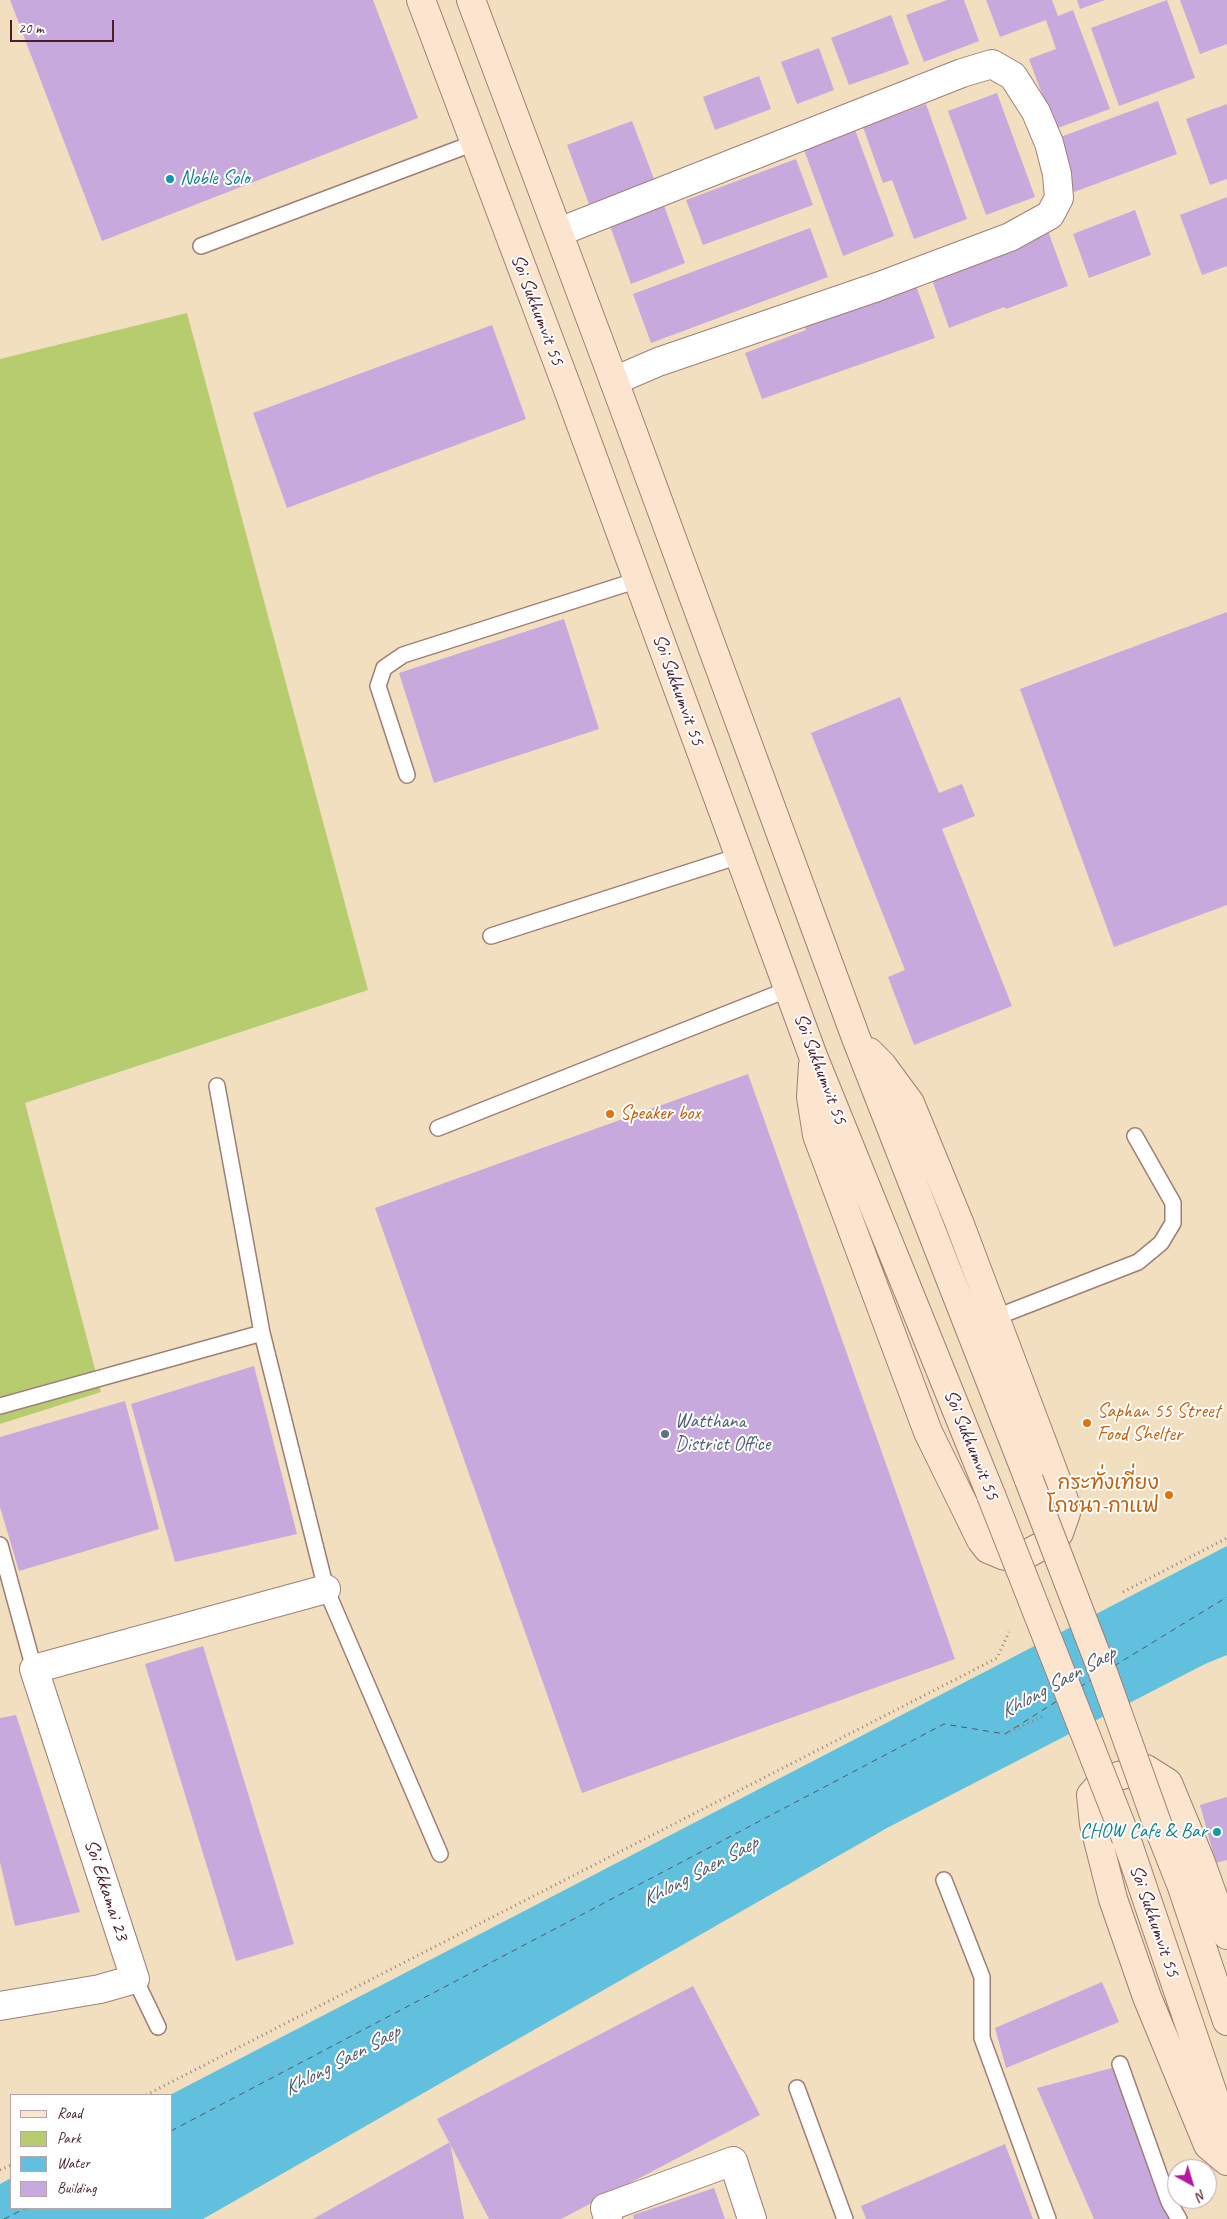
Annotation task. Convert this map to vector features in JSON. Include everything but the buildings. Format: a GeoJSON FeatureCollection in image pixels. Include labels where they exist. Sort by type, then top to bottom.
{"type":"FeatureCollection","features":[{"type":"Feature","properties":{"kind":"main road","name":"Soi Sukhumvit 55"},"geometry":{"type":"LineString","coordinates":[[420,0],[638,580],[788,990],[991,1495],[1126,1838],[1227,2135]]}},
{"type":"Feature","properties":{"kind":"main road","name":"Soi Sukhumvit 55"},"geometry":{"type":"LineString","coordinates":[[471,0],[559,232],[856,1038],[1104,1675],[1182,1887],[1227,2021]]}},
{"type":"Feature","properties":{"kind":"main road"},"geometry":{"type":"LineString","coordinates":[[814,1056],[811,1097],[817,1135],[928,1432],[981,1540],[988,1549],[1011,1557],[1025,1555],[1054,1540],[1066,1513],[1064,1500],[959,1222],[910,1103],[882,1065],[856,1038]]}},
{"type":"Feature","properties":{"kind":"main road"},"geometry":{"type":"LineString","coordinates":[[1227,1935],[1219,1888],[1168,1782],[1146,1769],[1118,1776],[1100,1786],[1092,1795],[1094,1824],[1113,1899],[1147,1997],[1208,2145],[1227,2161]]}},
{"type":"Feature","properties":{"kind":"street"},"geometry":{"type":"LineString","coordinates":[[559,232],[962,73],[992,64],[1013,76],[1036,112],[1049,143],[1057,174],[1058,198],[1050,215],[1010,236],[877,287],[658,362],[614,381]]}},
{"type":"Feature","properties":{"kind":"street"},"geometry":{"type":"LineString","coordinates":[[34,1669],[326,1589]]}},
{"type":"Feature","properties":{"kind":"street","name":"Soi Ekkamai 23"},"geometry":{"type":"LineString","coordinates":[[34,1669],[135,1979]]}},
{"type":"Feature","properties":{"kind":"street"},"geometry":{"type":"LineString","coordinates":[[0,2006],[100,1988],[135,1979]]}},
{"type":"Feature","properties":{"kind":"street"},"geometry":{"type":"LineString","coordinates":[[608,2219],[605,2208],[733,2161],[752,2219]]}},
{"type":"Feature","properties":{"kind":"lane"},"geometry":{"type":"LineString","coordinates":[[201,246],[474,143]]}},
{"type":"Feature","properties":{"kind":"lane"},"geometry":{"type":"LineString","coordinates":[[407,775],[378,686],[384,668],[403,655],[638,580]]}},
{"type":"Feature","properties":{"kind":"lane"},"geometry":{"type":"LineString","coordinates":[[491,936],[739,856]]}},
{"type":"Feature","properties":{"kind":"lane"},"geometry":{"type":"LineString","coordinates":[[438,1128],[788,990]]}},
{"type":"Feature","properties":{"kind":"lane"},"geometry":{"type":"LineString","coordinates":[[217,1086],[262,1332],[326,1589],[440,1854]]}},
{"type":"Feature","properties":{"kind":"lane"},"geometry":{"type":"LineString","coordinates":[[994,1318],[1138,1262],[1161,1243],[1173,1223],[1173,1203],[1135,1136]]}},
{"type":"Feature","properties":{"kind":"lane"},"geometry":{"type":"LineString","coordinates":[[0,1406],[262,1332]]}},
{"type":"Feature","properties":{"kind":"lane"},"geometry":{"type":"LineString","coordinates":[[0,1545],[34,1669]]}},
{"type":"Feature","properties":{"kind":"lane"},"geometry":{"type":"LineString","coordinates":[[944,1880],[982,1977],[982,2038],[1048,2219]]}},
{"type":"Feature","properties":{"kind":"lane"},"geometry":{"type":"LineString","coordinates":[[135,1979],[158,2027]]}},
{"type":"Feature","properties":{"kind":"lane"},"geometry":{"type":"LineString","coordinates":[[1120,2064],[1169,2202],[1179,2219]]}},
{"type":"Feature","properties":{"kind":"lane"},"geometry":{"type":"LineString","coordinates":[[797,2088],[845,2219]]}},
{"type":"Feature","properties":{"kind":"path"},"geometry":{"type":"LineString","coordinates":[[1123,1592],[1227,1538]]}},
{"type":"Feature","properties":{"kind":"path"},"geometry":{"type":"LineString","coordinates":[[148,2094],[997,1658],[1010,1632]]}},
{"type":"Feature","properties":{"kind":"path"},"geometry":{"type":"LineString","coordinates":[[1005,1734],[1072,1702]]}},
{"type":"Feature","properties":{"kind":"green space"},"geometry":{"type":"Polygon","coordinates":[[[187,313],[368,990],[25,1103],[101,1392],[0,1424],[0,359],[187,313]]]}},
{"type":"Feature","properties":{"kind":"water","name":"Khlong Saen Saep"},"geometry":{"type":"Polygon","coordinates":[[[1227,1546],[1227,1655],[1205,1664],[887,1828],[203,2219],[0,2219],[0,2184],[10,2179],[10,2209],[172,2209],[172,2094],[1227,1546]]]}},
{"type":"Feature","properties":{"kind":"ferry route"},"geometry":{"type":"LineString","coordinates":[[1114,1666],[1227,1597]]}},
{"type":"Feature","properties":{"kind":"ferry route"},"geometry":{"type":"LineString","coordinates":[[1080,1687],[1091,1680]]}},
{"type":"Feature","properties":{"kind":"ferry route"},"geometry":{"type":"LineString","coordinates":[[172,2130],[944,1724],[1005,1734],[1057,1701]]}},
{"type":"Feature","properties":{"kind":"ferry route"},"geometry":{"type":"LineString","coordinates":[[4,2219],[24,2209]]}},
{"type":"Feature","properties":{"kind":"place","name":"Noble Solo"},"geometry":{"type":"Point","coordinates":[170,179]}},
{"type":"Feature","properties":{"kind":"place","name":"Speaker box"},"geometry":{"type":"Point","coordinates":[610,1114]}},
{"type":"Feature","properties":{"kind":"place","name":"Saphan 55 Street Food Shelter"},"geometry":{"type":"Point","coordinates":[1087,1423]}},
{"type":"Feature","properties":{"kind":"place","name":"Watthana District Office"},"geometry":{"type":"Point","coordinates":[665,1434]}},
{"type":"Feature","properties":{"kind":"place","name":"กระทั่งเที่ยง โภชนา-กาแฟ"},"geometry":{"type":"Point","coordinates":[1169,1495]}},
{"type":"Feature","properties":{"kind":"place","name":"CHOW Cafe & Bar"},"geometry":{"type":"Point","coordinates":[1217,1832]}}]}
